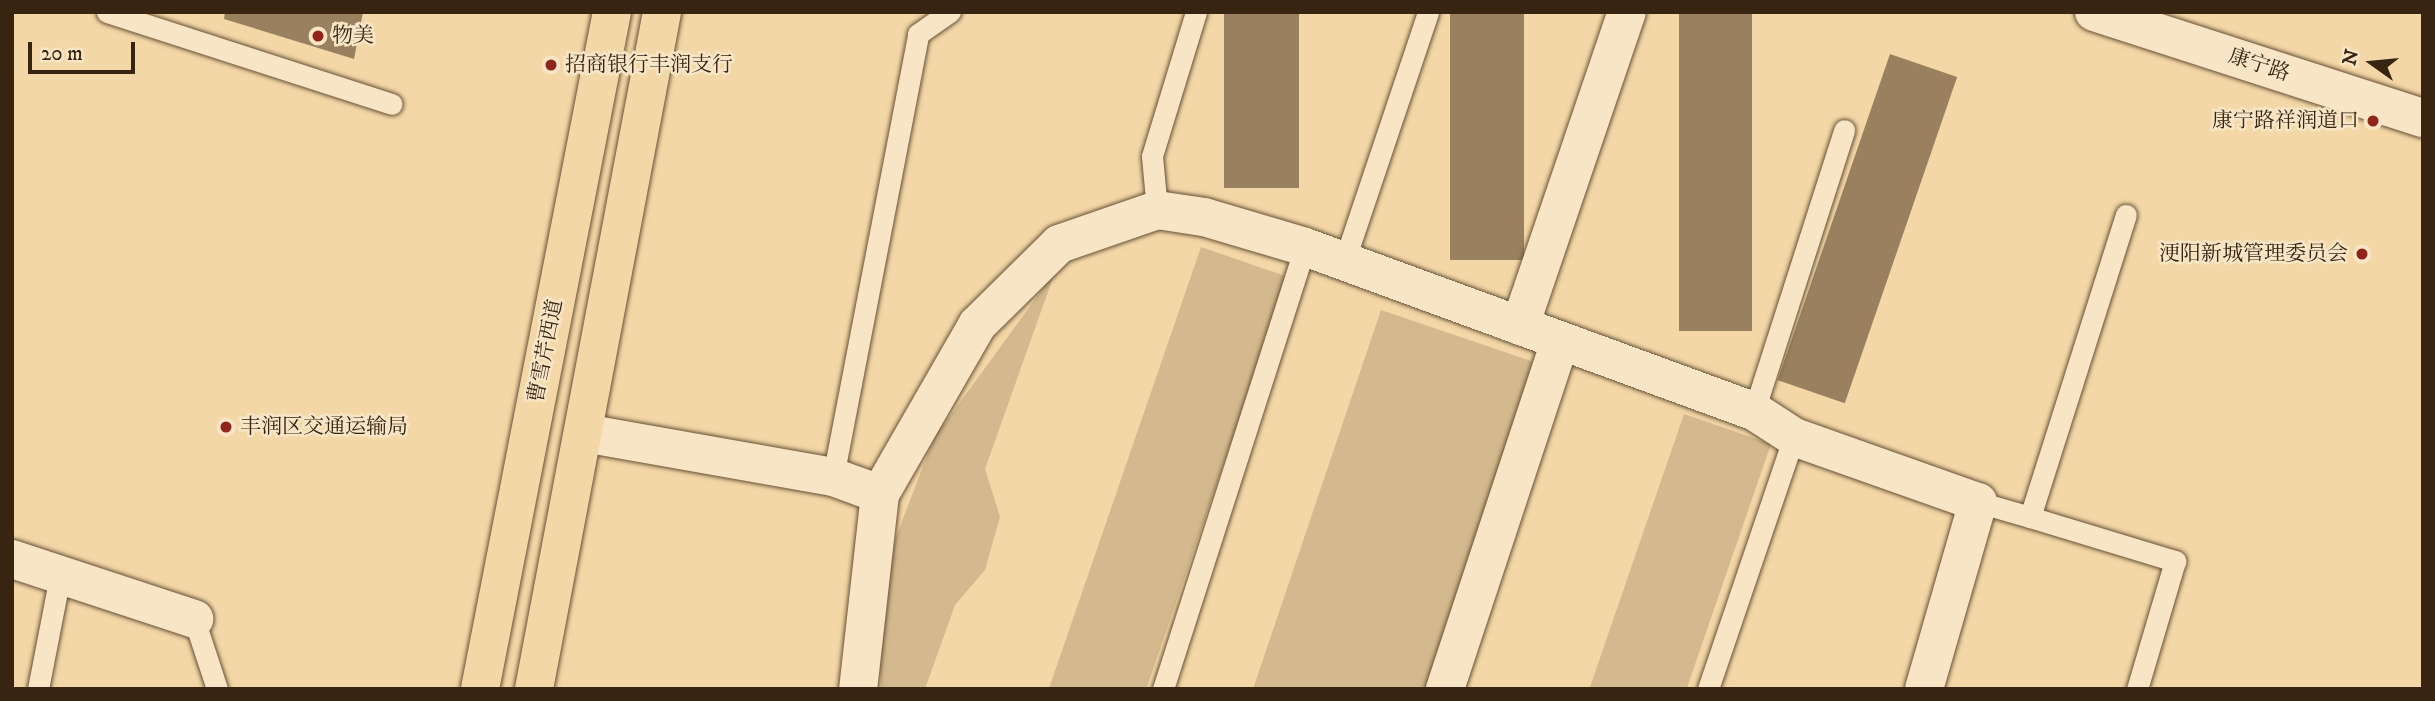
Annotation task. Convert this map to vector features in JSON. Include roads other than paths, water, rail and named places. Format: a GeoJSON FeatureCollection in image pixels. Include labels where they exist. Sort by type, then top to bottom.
{"type":"FeatureCollection","features":[{"type":"Feature","properties":{"kind":"main road","name":"曹雪芹西道"},"geometry":{"type":"LineString","coordinates":[[480,689],[612,12]]}},
{"type":"Feature","properties":{"kind":"main road"},"geometry":{"type":"LineString","coordinates":[[534,689],[662,12]]}},
{"type":"Feature","properties":{"kind":"street"},"geometry":{"type":"LineString","coordinates":[[1520,326],[1627,12]]}},
{"type":"Feature","properties":{"kind":"street","name":"康宁路"},"geometry":{"type":"LineString","coordinates":[[2094,12],[2423,118]]}},
{"type":"Feature","properties":{"kind":"street"},"geometry":{"type":"LineString","coordinates":[[858,689],[880,495],[977,325],[1059,244],[1157,210],[1204,217],[1305,247],[1754,411],[1794,437],[1978,502],[1924,689]]}},
{"type":"Feature","properties":{"kind":"street"},"geometry":{"type":"LineString","coordinates":[[1445,689],[1560,341]]}},
{"type":"Feature","properties":{"kind":"street"},"geometry":{"type":"LineString","coordinates":[[584,433],[833,477],[880,495]]}},
{"type":"Feature","properties":{"kind":"street"},"geometry":{"type":"LineString","coordinates":[[12,559],[194,619]]}},
{"type":"Feature","properties":{"kind":"lane"},"geometry":{"type":"LineString","coordinates":[[107,12],[392,104]]}},
{"type":"Feature","properties":{"kind":"lane"},"geometry":{"type":"LineString","coordinates":[[833,477],[918,34],[950,12]]}},
{"type":"Feature","properties":{"kind":"lane"},"geometry":{"type":"LineString","coordinates":[[1344,262],[1428,12]]}},
{"type":"Feature","properties":{"kind":"lane"},"geometry":{"type":"LineString","coordinates":[[1157,210],[1152,156],[1191,14]]}},
{"type":"Feature","properties":{"kind":"lane"},"geometry":{"type":"LineString","coordinates":[[1754,411],[1844,130]]}},
{"type":"Feature","properties":{"kind":"lane"},"geometry":{"type":"LineString","coordinates":[[2029,517],[2126,215]]}},
{"type":"Feature","properties":{"kind":"lane"},"geometry":{"type":"LineString","coordinates":[[1163,689],[1305,247]]}},
{"type":"Feature","properties":{"kind":"lane"},"geometry":{"type":"LineString","coordinates":[[1708,689],[1794,437]]}},
{"type":"Feature","properties":{"kind":"lane"},"geometry":{"type":"LineString","coordinates":[[1978,502],[2175,561],[2137,689]]}},
{"type":"Feature","properties":{"kind":"lane"},"geometry":{"type":"LineString","coordinates":[[38,689],[60,576]]}},
{"type":"Feature","properties":{"kind":"lane"},"geometry":{"type":"LineString","coordinates":[[194,619],[216,689]]}},
{"type":"Feature","properties":{"kind":"place","name":"物美"},"geometry":{"type":"Point","coordinates":[318,36]}},
{"type":"Feature","properties":{"kind":"place","name":"招商银行丰润支行"},"geometry":{"type":"Point","coordinates":[551,65]}},
{"type":"Feature","properties":{"kind":"place","name":"康宁路祥润道口"},"geometry":{"type":"Point","coordinates":[2373,121]}},
{"type":"Feature","properties":{"kind":"place","name":"浭阳新城管理委员会"},"geometry":{"type":"Point","coordinates":[2362,254]}},
{"type":"Feature","properties":{"kind":"place","name":"丰润区交通运输局"},"geometry":{"type":"Point","coordinates":[226,427]}}]}
